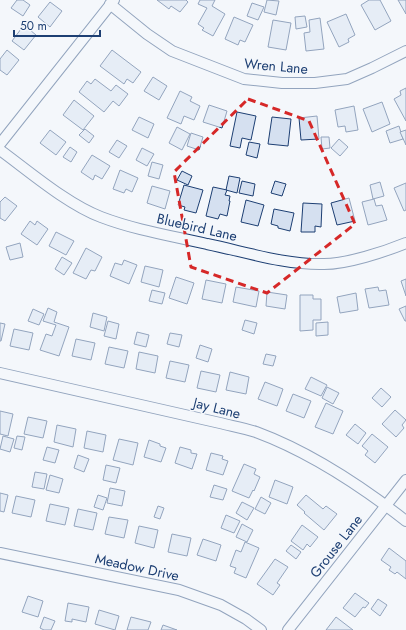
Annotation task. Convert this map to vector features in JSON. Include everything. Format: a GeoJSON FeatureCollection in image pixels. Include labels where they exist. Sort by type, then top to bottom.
{"type":"FeatureCollection","features":[{"type":"Feature","properties":{"kind":"street","name":"Wren Lane"},"geometry":{"type":"LineString","coordinates":[[112,2],[147,34],[172,51],[244,79],[282,83],[315,83],[347,79],[406,51]]}},
{"type":"Feature","properties":{"kind":"street"},"geometry":{"type":"LineString","coordinates":[[0,144],[112,2]]}},
{"type":"Feature","properties":{"kind":"street","name":"Bluebird Lane"},"geometry":{"type":"LineString","coordinates":[[0,150],[42,181],[86,210],[101,217],[134,227],[294,263],[325,264],[353,260],[406,243]]}},
{"type":"Feature","properties":{"kind":"street","name":"Jay Lane"},"geometry":{"type":"LineString","coordinates":[[0,373],[220,422],[255,432],[292,447],[322,464],[386,505],[406,521]]}},
{"type":"Feature","properties":{"kind":"street","name":"Grouse Lane"},"geometry":{"type":"LineString","coordinates":[[288,630],[406,480]]}},
{"type":"Feature","properties":{"kind":"street","name":"Meadow Drive"},"geometry":{"type":"LineString","coordinates":[[1,555],[179,590],[221,605],[246,619],[261,630]]}},
{"type":"Feature","properties":{"kind":"highlighted area"},"geometry":{"type":"Polygon","coordinates":[[[248,99],[309,121],[355,224],[267,293],[191,267],[174,172],[248,99]]]}},
{"type":"Feature","properties":{"kind":"building"},"geometry":{"type":"Polygon","coordinates":[[[17,0],[23,0],[30,5],[23,16],[11,8],[17,0]]]}},
{"type":"Feature","properties":{"kind":"building"},"geometry":{"type":"Polygon","coordinates":[[[157,0],[186,0],[188,2],[180,12],[171,6],[169,9],[157,0]]]}},
{"type":"Feature","properties":{"kind":"building"},"geometry":{"type":"Polygon","coordinates":[[[200,0],[215,0],[212,6],[225,14],[213,36],[202,30],[204,28],[198,24],[207,8],[198,4],[200,0]]]}},
{"type":"Feature","properties":{"kind":"building"},"geometry":{"type":"Polygon","coordinates":[[[267,0],[279,1],[276,15],[264,12],[267,0]]]}},
{"type":"Feature","properties":{"kind":"building"},"geometry":{"type":"Polygon","coordinates":[[[369,0],[380,0],[391,21],[375,30],[361,5],[369,0]]]}},
{"type":"Feature","properties":{"kind":"building"},"geometry":{"type":"Polygon","coordinates":[[[398,0],[406,0],[406,14],[398,0]]]}},
{"type":"Feature","properties":{"kind":"building"},"geometry":{"type":"Polygon","coordinates":[[[50,2],[62,11],[50,27],[38,17],[50,2]]]}},
{"type":"Feature","properties":{"kind":"building"},"geometry":{"type":"Polygon","coordinates":[[[252,3],[264,7],[258,20],[247,16],[252,3]]]}},
{"type":"Feature","properties":{"kind":"building"},"geometry":{"type":"Polygon","coordinates":[[[346,14],[355,35],[348,39],[349,42],[339,47],[327,22],[346,14]]]}},
{"type":"Feature","properties":{"kind":"building"},"geometry":{"type":"Polygon","coordinates":[[[305,16],[307,27],[296,29],[295,17],[305,16]]]}},
{"type":"Feature","properties":{"kind":"building"},"geometry":{"type":"Polygon","coordinates":[[[234,17],[253,25],[245,42],[240,40],[238,45],[225,39],[234,17]]]}},
{"type":"Feature","properties":{"kind":"building"},"geometry":{"type":"Polygon","coordinates":[[[320,18],[324,49],[306,51],[304,33],[310,32],[309,20],[320,18]]]}},
{"type":"Feature","properties":{"kind":"building"},"geometry":{"type":"Polygon","coordinates":[[[273,20],[291,23],[286,50],[268,47],[273,20]]]}},
{"type":"Feature","properties":{"kind":"building"},"geometry":{"type":"Polygon","coordinates":[[[24,25],[36,35],[24,50],[12,41],[24,25]]]}},
{"type":"Feature","properties":{"kind":"building"},"geometry":{"type":"Polygon","coordinates":[[[7,50],[19,60],[7,75],[0,70],[0,59],[7,50]]]}},
{"type":"Feature","properties":{"kind":"building"},"geometry":{"type":"Polygon","coordinates":[[[112,50],[141,72],[133,83],[127,79],[124,84],[100,66],[112,50]]]}},
{"type":"Feature","properties":{"kind":"building"},"geometry":{"type":"Polygon","coordinates":[[[153,77],[167,86],[159,100],[144,91],[153,77]]]}},
{"type":"Feature","properties":{"kind":"building"},"geometry":{"type":"Polygon","coordinates":[[[95,79],[111,91],[116,85],[128,94],[119,106],[113,101],[104,112],[79,92],[87,81],[91,84],[95,79]]]}},
{"type":"Feature","properties":{"kind":"building"},"geometry":{"type":"Polygon","coordinates":[[[406,88],[406,121],[394,99],[401,95],[400,91],[406,88]]]}},
{"type":"Feature","properties":{"kind":"building"},"geometry":{"type":"Polygon","coordinates":[[[180,91],[192,97],[190,101],[200,106],[194,120],[184,116],[181,124],[167,118],[180,91]]]}},
{"type":"Feature","properties":{"kind":"building"},"geometry":{"type":"Polygon","coordinates":[[[74,100],[94,116],[83,130],[63,115],[74,100]]]}},
{"type":"Feature","properties":{"kind":"building"},"geometry":{"type":"Polygon","coordinates":[[[382,102],[390,124],[372,132],[363,109],[382,102]]]}},
{"type":"Feature","properties":{"kind":"building"},"geometry":{"type":"Polygon","coordinates":[[[209,105],[227,111],[222,128],[203,122],[209,105]]]}},
{"type":"Feature","properties":{"kind":"building"},"geometry":{"type":"Polygon","coordinates":[[[354,106],[358,130],[346,132],[345,126],[338,127],[335,110],[354,106]]]}},
{"type":"Feature","properties":{"kind":"building"},"geometry":{"type":"Polygon","coordinates":[[[237,112],[256,116],[251,140],[242,138],[240,148],[230,146],[237,112]]]}},
{"type":"Feature","properties":{"kind":"building"},"geometry":{"type":"Polygon","coordinates":[[[317,116],[319,139],[301,140],[299,118],[317,116]]]}},
{"type":"Feature","properties":{"kind":"building"},"geometry":{"type":"Polygon","coordinates":[[[139,117],[154,124],[148,138],[132,130],[139,117]]]}},
{"type":"Feature","properties":{"kind":"building"},"geometry":{"type":"Polygon","coordinates":[[[272,117],[291,119],[288,146],[268,144],[272,117]]]}},
{"type":"Feature","properties":{"kind":"building"},"geometry":{"type":"Polygon","coordinates":[[[399,126],[403,139],[390,143],[386,131],[399,126]]]}},
{"type":"Feature","properties":{"kind":"building"},"geometry":{"type":"Polygon","coordinates":[[[177,127],[190,134],[182,150],[169,143],[177,127]]]}},
{"type":"Feature","properties":{"kind":"building"},"geometry":{"type":"Polygon","coordinates":[[[85,129],[94,136],[89,143],[79,135],[85,129]]]}},
{"type":"Feature","properties":{"kind":"building"},"geometry":{"type":"Polygon","coordinates":[[[50,130],[66,142],[56,155],[40,143],[50,130]]]}},
{"type":"Feature","properties":{"kind":"building"},"geometry":{"type":"Polygon","coordinates":[[[406,130],[406,145],[400,132],[406,130]]]}},
{"type":"Feature","properties":{"kind":"building"},"geometry":{"type":"Polygon","coordinates":[[[191,133],[203,137],[199,150],[187,146],[191,133]]]}},
{"type":"Feature","properties":{"kind":"building"},"geometry":{"type":"Polygon","coordinates":[[[321,137],[329,137],[330,148],[322,149],[321,137]]]}},
{"type":"Feature","properties":{"kind":"building"},"geometry":{"type":"Polygon","coordinates":[[[339,139],[348,147],[340,156],[331,148],[339,139]]]}},
{"type":"Feature","properties":{"kind":"building"},"geometry":{"type":"Polygon","coordinates":[[[117,140],[127,146],[119,158],[109,152],[117,140]]]}},
{"type":"Feature","properties":{"kind":"building"},"geometry":{"type":"Polygon","coordinates":[[[249,142],[260,144],[257,158],[246,155],[249,142]]]}},
{"type":"Feature","properties":{"kind":"building"},"geometry":{"type":"Polygon","coordinates":[[[70,147],[77,152],[71,162],[63,157],[70,147]]]}},
{"type":"Feature","properties":{"kind":"building"},"geometry":{"type":"Polygon","coordinates":[[[142,148],[154,154],[147,166],[136,160],[142,148]]]}},
{"type":"Feature","properties":{"kind":"building"},"geometry":{"type":"Polygon","coordinates":[[[92,155],[110,166],[102,179],[95,175],[93,180],[81,172],[92,155]]]}},
{"type":"Feature","properties":{"kind":"building"},"geometry":{"type":"Polygon","coordinates":[[[152,162],[163,165],[159,179],[148,176],[152,162]]]}},
{"type":"Feature","properties":{"kind":"building"},"geometry":{"type":"Polygon","coordinates":[[[120,170],[138,178],[132,192],[126,189],[124,193],[113,189],[120,170]]]}},
{"type":"Feature","properties":{"kind":"building"},"geometry":{"type":"Polygon","coordinates":[[[182,171],[192,176],[188,185],[177,180],[182,171]]]}},
{"type":"Feature","properties":{"kind":"building"},"geometry":{"type":"Polygon","coordinates":[[[229,176],[240,178],[237,193],[226,190],[229,176]]]}},
{"type":"Feature","properties":{"kind":"building"},"geometry":{"type":"Polygon","coordinates":[[[242,181],[255,184],[253,196],[239,193],[242,181]]]}},
{"type":"Feature","properties":{"kind":"building"},"geometry":{"type":"Polygon","coordinates":[[[275,181],[286,184],[282,196],[271,193],[275,181]]]}},
{"type":"Feature","properties":{"kind":"building"},"geometry":{"type":"Polygon","coordinates":[[[380,182],[384,196],[373,199],[370,185],[380,182]]]}},
{"type":"Feature","properties":{"kind":"building"},"geometry":{"type":"Polygon","coordinates":[[[406,183],[406,210],[404,211],[394,188],[406,183]]]}},
{"type":"Feature","properties":{"kind":"building"},"geometry":{"type":"Polygon","coordinates":[[[184,185],[203,190],[196,213],[184,210],[185,207],[178,205],[184,185]]]}},
{"type":"Feature","properties":{"kind":"building"},"geometry":{"type":"Polygon","coordinates":[[[152,186],[170,191],[165,209],[147,203],[152,186]]]}},
{"type":"Feature","properties":{"kind":"building"},"geometry":{"type":"Polygon","coordinates":[[[213,187],[227,190],[225,195],[230,196],[227,216],[220,214],[218,219],[206,216],[213,187]]]}},
{"type":"Feature","properties":{"kind":"building"},"geometry":{"type":"Polygon","coordinates":[[[5,197],[17,206],[5,221],[0,218],[0,202],[5,197]]]}},
{"type":"Feature","properties":{"kind":"building"},"geometry":{"type":"Polygon","coordinates":[[[349,198],[355,221],[337,225],[331,203],[349,198]]]}},
{"type":"Feature","properties":{"kind":"building"},"geometry":{"type":"Polygon","coordinates":[[[374,199],[376,206],[382,205],[387,220],[368,225],[362,202],[374,199]]]}},
{"type":"Feature","properties":{"kind":"building"},"geometry":{"type":"Polygon","coordinates":[[[246,200],[264,205],[258,226],[241,222],[246,200]]]}},
{"type":"Feature","properties":{"kind":"building"},"geometry":{"type":"Polygon","coordinates":[[[303,203],[322,204],[321,227],[315,226],[315,232],[301,232],[303,203]]]}},
{"type":"Feature","properties":{"kind":"building"},"geometry":{"type":"Polygon","coordinates":[[[274,209],[294,213],[290,231],[278,228],[278,226],[271,224],[274,209]]]}},
{"type":"Feature","properties":{"kind":"building"},"geometry":{"type":"Polygon","coordinates":[[[30,221],[35,225],[37,221],[48,229],[37,245],[21,234],[30,221]]]}},
{"type":"Feature","properties":{"kind":"building"},"geometry":{"type":"Polygon","coordinates":[[[56,232],[74,241],[66,255],[49,246],[56,232]]]}},
{"type":"Feature","properties":{"kind":"building"},"geometry":{"type":"Polygon","coordinates":[[[20,243],[23,257],[10,260],[6,247],[20,243]]]}},
{"type":"Feature","properties":{"kind":"building"},"geometry":{"type":"Polygon","coordinates":[[[86,248],[102,257],[95,271],[91,270],[86,279],[73,273],[86,248]]]}},
{"type":"Feature","properties":{"kind":"building"},"geometry":{"type":"Polygon","coordinates":[[[62,257],[72,263],[64,275],[55,269],[62,257]]]}},
{"type":"Feature","properties":{"kind":"building"},"geometry":{"type":"Polygon","coordinates":[[[124,260],[137,265],[129,284],[110,276],[115,263],[122,265],[124,260]]]}},
{"type":"Feature","properties":{"kind":"building"},"geometry":{"type":"Polygon","coordinates":[[[145,266],[163,270],[159,287],[141,282],[145,266]]]}},
{"type":"Feature","properties":{"kind":"building"},"geometry":{"type":"Polygon","coordinates":[[[176,277],[194,283],[187,304],[169,298],[176,277]]]}},
{"type":"Feature","properties":{"kind":"building"},"geometry":{"type":"Polygon","coordinates":[[[406,279],[406,296],[401,281],[406,279]]]}},
{"type":"Feature","properties":{"kind":"building"},"geometry":{"type":"Polygon","coordinates":[[[206,280],[226,284],[222,303],[202,299],[206,280]]]}},
{"type":"Feature","properties":{"kind":"building"},"geometry":{"type":"Polygon","coordinates":[[[236,287],[259,291],[256,307],[233,302],[236,287]]]}},
{"type":"Feature","properties":{"kind":"building"},"geometry":{"type":"Polygon","coordinates":[[[378,287],[379,291],[386,290],[389,305],[369,308],[365,289],[378,287]]]}},
{"type":"Feature","properties":{"kind":"building"},"geometry":{"type":"Polygon","coordinates":[[[152,290],[165,293],[162,304],[149,301],[152,290]]]}},
{"type":"Feature","properties":{"kind":"building"},"geometry":{"type":"Polygon","coordinates":[[[267,292],[287,295],[285,309],[266,306],[267,292]]]}},
{"type":"Feature","properties":{"kind":"building"},"geometry":{"type":"Polygon","coordinates":[[[356,293],[358,310],[340,313],[337,297],[356,293]]]}},
{"type":"Feature","properties":{"kind":"building"},"geometry":{"type":"Polygon","coordinates":[[[300,295],[313,295],[313,299],[321,299],[321,320],[313,320],[313,330],[300,331],[300,295]]]}},
{"type":"Feature","properties":{"kind":"building"},"geometry":{"type":"Polygon","coordinates":[[[406,306],[406,321],[405,321],[399,309],[406,306]]]}},
{"type":"Feature","properties":{"kind":"building"},"geometry":{"type":"Polygon","coordinates":[[[48,308],[57,312],[54,322],[69,327],[59,356],[40,350],[46,334],[52,336],[56,325],[43,321],[48,308]]]}},
{"type":"Feature","properties":{"kind":"building"},"geometry":{"type":"Polygon","coordinates":[[[33,309],[44,314],[39,325],[28,321],[33,309]]]}},
{"type":"Feature","properties":{"kind":"building"},"geometry":{"type":"Polygon","coordinates":[[[93,313],[107,317],[104,331],[90,327],[93,313]]]}},
{"type":"Feature","properties":{"kind":"building"},"geometry":{"type":"Polygon","coordinates":[[[245,320],[257,323],[254,334],[242,330],[245,320]]]}},
{"type":"Feature","properties":{"kind":"building"},"geometry":{"type":"Polygon","coordinates":[[[108,321],[119,324],[116,339],[104,336],[108,321]]]}},
{"type":"Feature","properties":{"kind":"building"},"geometry":{"type":"Polygon","coordinates":[[[328,322],[328,335],[316,336],[316,323],[328,322]]]}},
{"type":"Feature","properties":{"kind":"building"},"geometry":{"type":"Polygon","coordinates":[[[0,323],[5,324],[1,341],[0,341],[0,323]]]}},
{"type":"Feature","properties":{"kind":"building"},"geometry":{"type":"Polygon","coordinates":[[[14,329],[33,333],[29,350],[10,346],[14,329]]]}},
{"type":"Feature","properties":{"kind":"building"},"geometry":{"type":"Polygon","coordinates":[[[137,332],[149,335],[146,347],[134,344],[137,332]]]}},
{"type":"Feature","properties":{"kind":"building"},"geometry":{"type":"Polygon","coordinates":[[[170,333],[182,335],[179,347],[167,344],[170,333]]]}},
{"type":"Feature","properties":{"kind":"building"},"geometry":{"type":"Polygon","coordinates":[[[76,339],[95,343],[91,360],[72,356],[76,339]]]}},
{"type":"Feature","properties":{"kind":"building"},"geometry":{"type":"Polygon","coordinates":[[[200,345],[212,349],[208,362],[196,358],[200,345]]]}},
{"type":"Feature","properties":{"kind":"building"},"geometry":{"type":"Polygon","coordinates":[[[109,347],[128,351],[124,368],[105,364],[109,347]]]}},
{"type":"Feature","properties":{"kind":"building"},"geometry":{"type":"Polygon","coordinates":[[[139,352],[158,356],[155,373],[136,369],[139,352]]]}},
{"type":"Feature","properties":{"kind":"building"},"geometry":{"type":"Polygon","coordinates":[[[266,354],[276,356],[273,366],[263,364],[266,354]]]}},
{"type":"Feature","properties":{"kind":"building"},"geometry":{"type":"Polygon","coordinates":[[[170,361],[189,365],[185,382],[166,378],[170,361]]]}},
{"type":"Feature","properties":{"kind":"building"},"geometry":{"type":"Polygon","coordinates":[[[201,371],[220,375],[216,392],[197,388],[201,371]]]}},
{"type":"Feature","properties":{"kind":"building"},"geometry":{"type":"Polygon","coordinates":[[[230,372],[249,377],[246,394],[226,390],[230,372]]]}},
{"type":"Feature","properties":{"kind":"building"},"geometry":{"type":"Polygon","coordinates":[[[311,377],[327,385],[321,396],[305,389],[311,377]]]}},
{"type":"Feature","properties":{"kind":"building"},"geometry":{"type":"Polygon","coordinates":[[[265,382],[283,389],[277,406],[258,399],[265,382]]]}},
{"type":"Feature","properties":{"kind":"building"},"geometry":{"type":"Polygon","coordinates":[[[327,387],[339,393],[333,404],[322,398],[327,387]]]}},
{"type":"Feature","properties":{"kind":"building"},"geometry":{"type":"Polygon","coordinates":[[[381,388],[391,397],[382,407],[372,398],[381,388]]]}},
{"type":"Feature","properties":{"kind":"building"},"geometry":{"type":"Polygon","coordinates":[[[293,394],[311,401],[304,418],[286,411],[293,394]]]}},
{"type":"Feature","properties":{"kind":"building"},"geometry":{"type":"Polygon","coordinates":[[[326,403],[343,411],[333,434],[315,427],[326,403]]]}},
{"type":"Feature","properties":{"kind":"building"},"geometry":{"type":"Polygon","coordinates":[[[395,410],[406,420],[402,425],[404,428],[396,437],[382,424],[395,410]]]}},
{"type":"Feature","properties":{"kind":"building"},"geometry":{"type":"Polygon","coordinates":[[[0,411],[13,414],[8,436],[0,434],[0,411]]]}},
{"type":"Feature","properties":{"kind":"building"},"geometry":{"type":"Polygon","coordinates":[[[28,417],[47,421],[43,438],[24,434],[28,417]]]}},
{"type":"Feature","properties":{"kind":"building"},"geometry":{"type":"Polygon","coordinates":[[[355,424],[366,433],[358,444],[346,435],[355,424]]]}},
{"type":"Feature","properties":{"kind":"building"},"geometry":{"type":"Polygon","coordinates":[[[57,425],[76,429],[73,447],[54,442],[57,425]]]}},
{"type":"Feature","properties":{"kind":"building"},"geometry":{"type":"Polygon","coordinates":[[[87,431],[106,435],[103,452],[84,448],[87,431]]]}},
{"type":"Feature","properties":{"kind":"building"},"geometry":{"type":"Polygon","coordinates":[[[372,434],[388,447],[375,463],[365,455],[368,451],[362,446],[372,434]]]}},
{"type":"Feature","properties":{"kind":"building"},"geometry":{"type":"Polygon","coordinates":[[[3,436],[14,439],[10,452],[0,449],[3,436]]]}},
{"type":"Feature","properties":{"kind":"building"},"geometry":{"type":"Polygon","coordinates":[[[17,436],[25,437],[22,450],[14,448],[17,436]]]}},
{"type":"Feature","properties":{"kind":"building"},"geometry":{"type":"Polygon","coordinates":[[[119,439],[138,443],[133,465],[113,460],[119,439]]]}},
{"type":"Feature","properties":{"kind":"building"},"geometry":{"type":"Polygon","coordinates":[[[149,440],[166,448],[161,462],[144,457],[149,440]]]}},
{"type":"Feature","properties":{"kind":"building"},"geometry":{"type":"Polygon","coordinates":[[[47,447],[59,450],[55,463],[43,460],[47,447]]]}},
{"type":"Feature","properties":{"kind":"building"},"geometry":{"type":"Polygon","coordinates":[[[180,447],[191,450],[191,453],[197,454],[192,469],[175,463],[180,447]]]}},
{"type":"Feature","properties":{"kind":"building"},"geometry":{"type":"Polygon","coordinates":[[[211,453],[223,456],[222,459],[228,461],[223,475],[206,470],[211,453]]]}},
{"type":"Feature","properties":{"kind":"building"},"geometry":{"type":"Polygon","coordinates":[[[78,455],[89,459],[84,472],[74,468],[78,455]]]}},
{"type":"Feature","properties":{"kind":"building"},"geometry":{"type":"Polygon","coordinates":[[[244,464],[256,469],[254,474],[260,477],[249,498],[232,491],[244,464]]]}},
{"type":"Feature","properties":{"kind":"building"},"geometry":{"type":"Polygon","coordinates":[[[106,465],[120,468],[116,483],[103,480],[106,465]]]}},
{"type":"Feature","properties":{"kind":"building"},"geometry":{"type":"Polygon","coordinates":[[[35,472],[47,474],[44,489],[32,487],[35,472]]]}},
{"type":"Feature","properties":{"kind":"building"},"geometry":{"type":"Polygon","coordinates":[[[50,475],[63,479],[59,493],[46,490],[50,475]]]}},
{"type":"Feature","properties":{"kind":"building"},"geometry":{"type":"Polygon","coordinates":[[[275,480],[293,487],[287,504],[269,497],[275,480]]]}},
{"type":"Feature","properties":{"kind":"building"},"geometry":{"type":"Polygon","coordinates":[[[214,485],[227,489],[223,500],[210,497],[214,485]]]}},
{"type":"Feature","properties":{"kind":"building"},"geometry":{"type":"Polygon","coordinates":[[[110,488],[125,491],[122,506],[107,503],[110,488]]]}},
{"type":"Feature","properties":{"kind":"building"},"geometry":{"type":"Polygon","coordinates":[[[0,493],[8,495],[4,512],[0,511],[0,493]]]}},
{"type":"Feature","properties":{"kind":"building"},"geometry":{"type":"Polygon","coordinates":[[[98,495],[107,498],[103,510],[94,507],[98,495]]]}},
{"type":"Feature","properties":{"kind":"building"},"geometry":{"type":"Polygon","coordinates":[[[306,495],[323,509],[326,506],[337,514],[324,530],[297,505],[306,495]]]}},
{"type":"Feature","properties":{"kind":"building"},"geometry":{"type":"Polygon","coordinates":[[[16,496],[35,500],[31,517],[12,513],[16,496]]]}},
{"type":"Feature","properties":{"kind":"building"},"geometry":{"type":"Polygon","coordinates":[[[261,497],[271,503],[265,514],[255,509],[261,497]]]}},
{"type":"Feature","properties":{"kind":"building"},"geometry":{"type":"Polygon","coordinates":[[[242,502],[254,508],[247,520],[236,513],[242,502]]]}},
{"type":"Feature","properties":{"kind":"building"},"geometry":{"type":"Polygon","coordinates":[[[50,504],[69,508],[65,525],[46,521],[50,504]]]}},
{"type":"Feature","properties":{"kind":"building"},"geometry":{"type":"Polygon","coordinates":[[[158,506],[164,508],[160,519],[154,517],[158,506]]]}},
{"type":"Feature","properties":{"kind":"building"},"geometry":{"type":"Polygon","coordinates":[[[78,509],[97,513],[93,530],[74,526],[78,509]]]}},
{"type":"Feature","properties":{"kind":"building"},"geometry":{"type":"Polygon","coordinates":[[[226,515],[240,521],[234,533],[221,528],[226,515]]]}},
{"type":"Feature","properties":{"kind":"building"},"geometry":{"type":"Polygon","coordinates":[[[109,517],[128,520],[124,538],[105,534],[109,517]]]}},
{"type":"Feature","properties":{"kind":"building"},"geometry":{"type":"Polygon","coordinates":[[[242,524],[253,530],[247,542],[236,537],[242,524]]]}},
{"type":"Feature","properties":{"kind":"building"},"geometry":{"type":"Polygon","coordinates":[[[302,525],[318,537],[310,547],[307,544],[303,550],[291,541],[302,525]]]}},
{"type":"Feature","properties":{"kind":"building"},"geometry":{"type":"Polygon","coordinates":[[[139,526],[158,530],[154,548],[135,543],[139,526]]]}},
{"type":"Feature","properties":{"kind":"building"},"geometry":{"type":"Polygon","coordinates":[[[172,534],[191,538],[187,556],[168,552],[172,534]]]}},
{"type":"Feature","properties":{"kind":"building"},"geometry":{"type":"Polygon","coordinates":[[[203,539],[221,545],[216,561],[197,555],[203,539]]]}},
{"type":"Feature","properties":{"kind":"building"},"geometry":{"type":"Polygon","coordinates":[[[245,542],[259,548],[246,578],[234,573],[236,568],[230,566],[236,550],[241,552],[245,542]]]}},
{"type":"Feature","properties":{"kind":"building"},"geometry":{"type":"Polygon","coordinates":[[[291,545],[301,552],[296,559],[286,551],[291,545]]]}},
{"type":"Feature","properties":{"kind":"building"},"geometry":{"type":"Polygon","coordinates":[[[389,548],[406,561],[406,579],[397,572],[395,574],[389,570],[391,567],[381,560],[389,548]]]}},
{"type":"Feature","properties":{"kind":"building"},"geometry":{"type":"Polygon","coordinates":[[[275,559],[288,567],[277,583],[280,585],[273,595],[257,584],[275,559]]]}},
{"type":"Feature","properties":{"kind":"building"},"geometry":{"type":"Polygon","coordinates":[[[355,593],[369,603],[365,608],[363,607],[355,617],[343,608],[355,593]]]}},
{"type":"Feature","properties":{"kind":"building"},"geometry":{"type":"Polygon","coordinates":[[[28,596],[43,601],[38,617],[22,612],[28,596]]]}},
{"type":"Feature","properties":{"kind":"building"},"geometry":{"type":"Polygon","coordinates":[[[378,599],[387,605],[380,616],[371,609],[378,599]]]}},
{"type":"Feature","properties":{"kind":"building"},"geometry":{"type":"Polygon","coordinates":[[[68,603],[89,607],[86,622],[72,619],[72,622],[65,621],[68,603]]]}},
{"type":"Feature","properties":{"kind":"building"},"geometry":{"type":"Polygon","coordinates":[[[99,610],[119,616],[115,630],[95,624],[99,610]]]}},
{"type":"Feature","properties":{"kind":"building"},"geometry":{"type":"Polygon","coordinates":[[[44,617],[55,621],[51,630],[44,630],[40,628],[44,617]]]}},
{"type":"Feature","properties":{"kind":"building"},"geometry":{"type":"Polygon","coordinates":[[[131,617],[151,622],[148,630],[127,630],[131,617]]]}},
{"type":"Feature","properties":{"kind":"building"},"geometry":{"type":"Polygon","coordinates":[[[336,617],[353,630],[326,630],[336,617]]]}},
{"type":"Feature","properties":{"kind":"building"},"geometry":{"type":"Polygon","coordinates":[[[163,625],[177,630],[161,630],[163,625]]]}}]}
